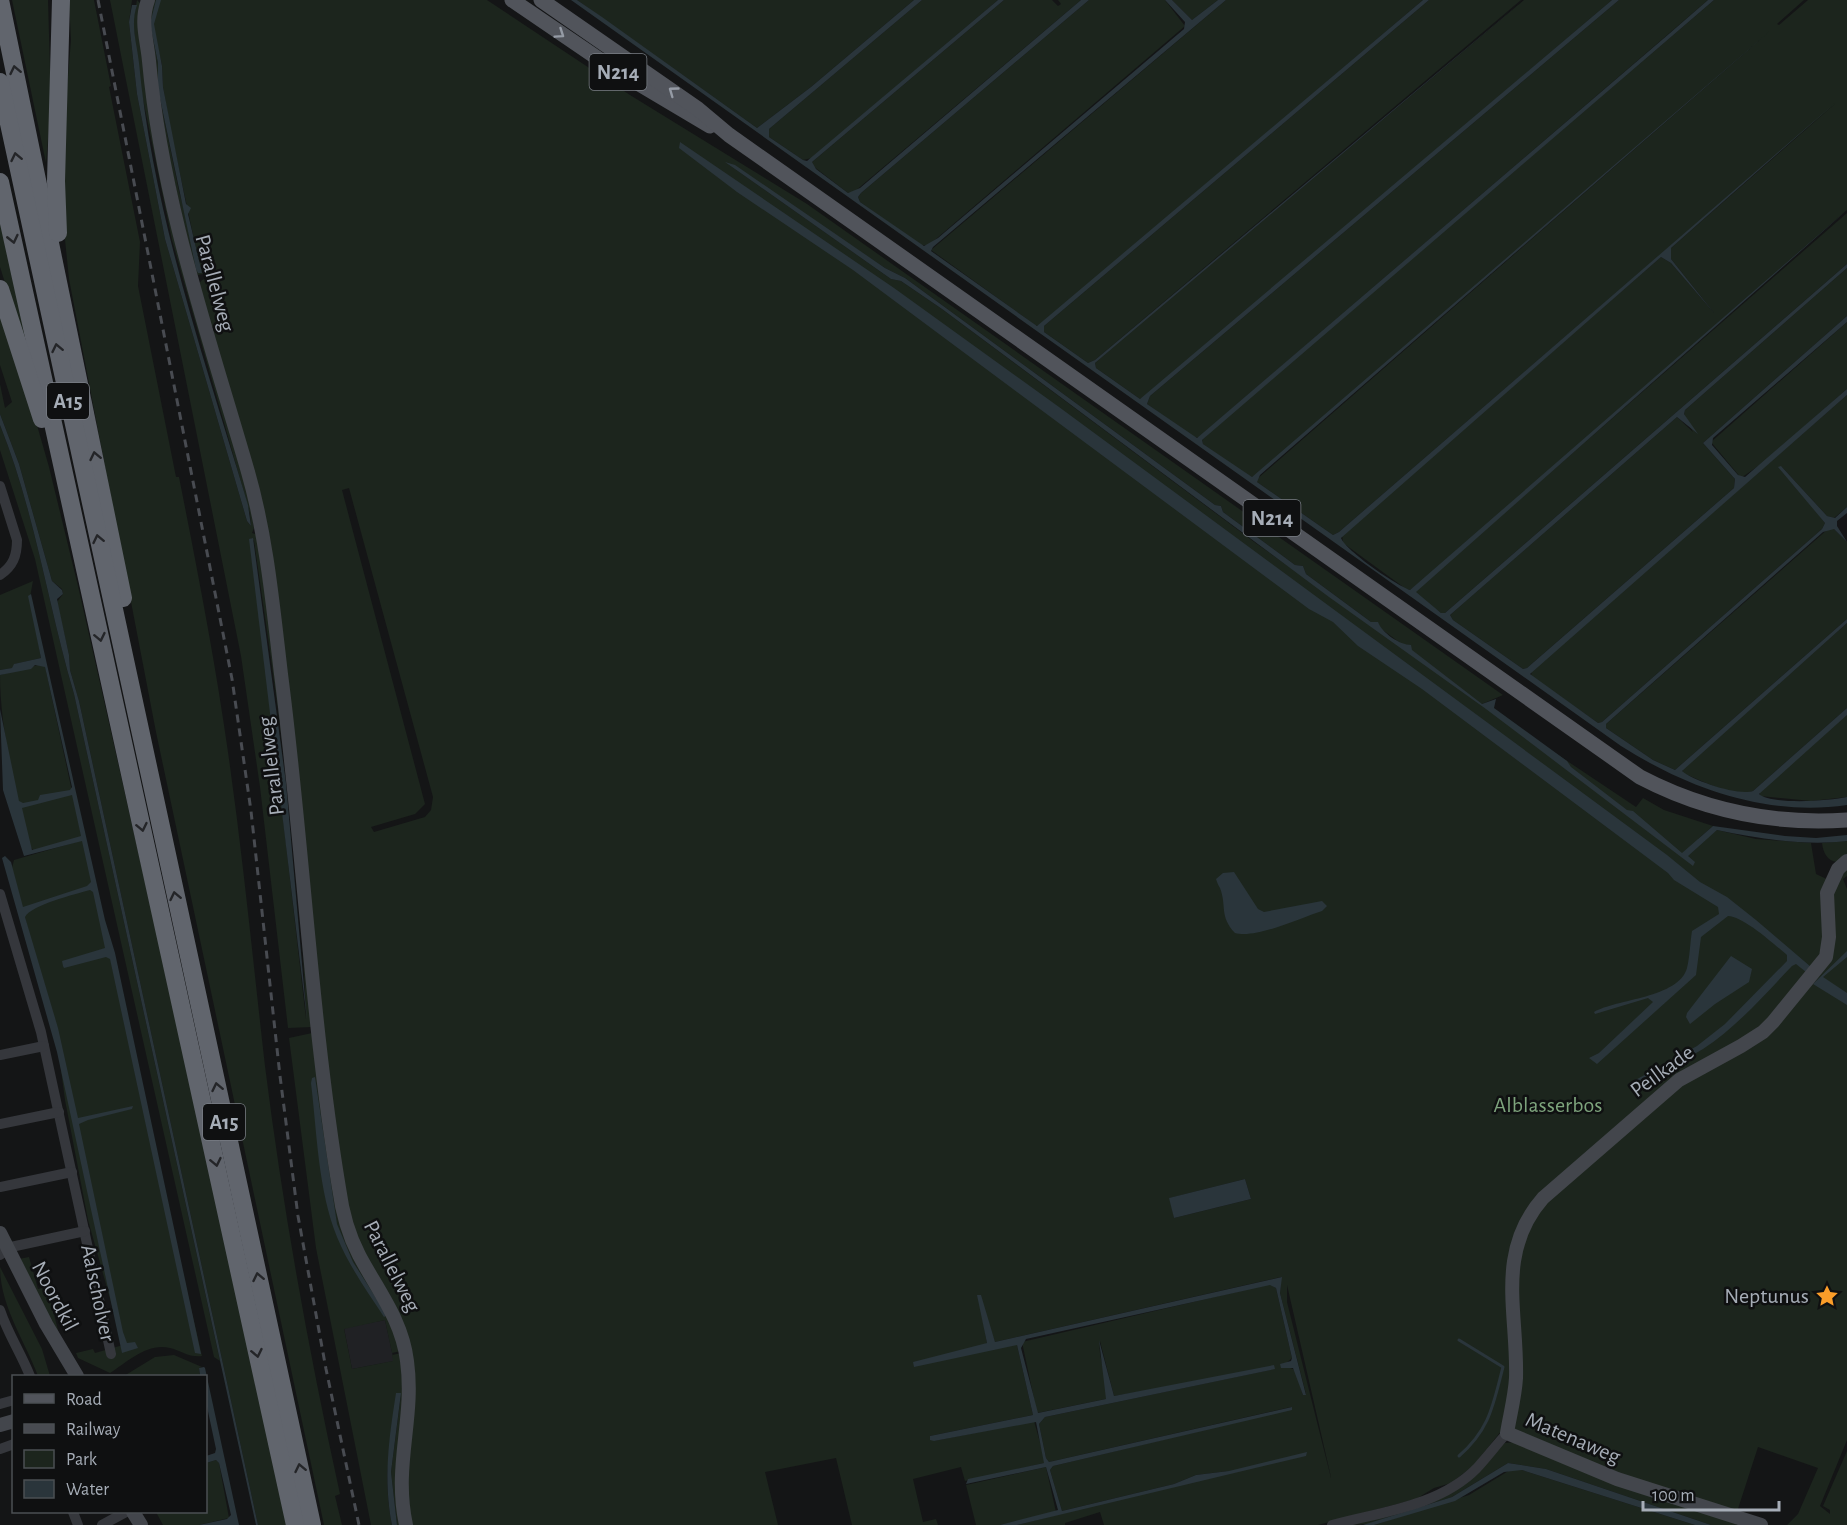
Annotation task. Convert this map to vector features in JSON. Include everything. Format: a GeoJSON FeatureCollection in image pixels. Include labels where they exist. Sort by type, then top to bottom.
{"type":"FeatureCollection","features":[{"type":"Feature","properties":{"kind":"highway","name":"A15"},"geometry":{"type":"LineString","coordinates":[[0,0],[112,535],[127,621],[137,719]]}},
{"type":"Feature","properties":{"kind":"highway","name":"A15"},"geometry":{"type":"LineString","coordinates":[[61,292],[56,181],[62,0]]}},
{"type":"Feature","properties":{"kind":"highway","name":"A15"},"geometry":{"type":"LineString","coordinates":[[0,82],[312,1525]]}},
{"type":"Feature","properties":{"kind":"highway","name":"A15"},"geometry":{"type":"LineString","coordinates":[[0,182],[295,1525]]}},
{"type":"Feature","properties":{"kind":"highway","name":"A15"},"geometry":{"type":"LineString","coordinates":[[0,289],[42,419],[76,552],[88,580]]}},
{"type":"Feature","properties":{"kind":"main road","name":"N214"},"geometry":{"type":"LineString","coordinates":[[512,0],[646,90],[691,117],[729,135]]}},
{"type":"Feature","properties":{"kind":"main road","name":"N214"},"geometry":{"type":"LineString","coordinates":[[542,0],[690,103],[729,135],[1640,777],[1688,800],[1752,817],[1804,822],[1847,820]]}},
{"type":"Feature","properties":{"kind":"street","name":"Parallelweg"},"geometry":{"type":"LineString","coordinates":[[148,0],[143,26],[149,59],[151,91],[176,214],[191,281],[249,477],[261,529],[288,729],[322,1055],[341,1200],[354,1245],[391,1307],[401,1332],[406,1356],[409,1396],[400,1480],[406,1525]]}},
{"type":"Feature","properties":{"kind":"street"},"geometry":{"type":"LineString","coordinates":[[0,486],[17,540],[17,549],[14,561],[0,575]]}},
{"type":"Feature","properties":{"kind":"street","name":"Peilkade"},"geometry":{"type":"LineString","coordinates":[[1507,1432],[1516,1381],[1510,1281],[1514,1254],[1528,1216],[1543,1198],[1679,1080],[1741,1046],[1763,1032],[1773,1022],[1826,957],[1829,936],[1827,893],[1838,869],[1847,861]]}},
{"type":"Feature","properties":{"kind":"street","name":"Aalscholver"},"geometry":{"type":"LineString","coordinates":[[0,894],[44,1046],[111,1354]]}},
{"type":"Feature","properties":{"kind":"street"},"geometry":{"type":"LineString","coordinates":[[0,1055],[44,1046]]}},
{"type":"Feature","properties":{"kind":"street"},"geometry":{"type":"LineString","coordinates":[[0,1124],[59,1112]]}},
{"type":"Feature","properties":{"kind":"street"},"geometry":{"type":"LineString","coordinates":[[0,1187],[72,1172]]}},
{"type":"Feature","properties":{"kind":"street","name":"Aalscholver"},"geometry":{"type":"LineString","coordinates":[[2,1252],[11,1247],[85,1232]]}},
{"type":"Feature","properties":{"kind":"street","name":"Noordkil"},"geometry":{"type":"LineString","coordinates":[[0,1233],[2,1252],[66,1375]]}},
{"type":"Feature","properties":{"kind":"street","name":"Noordkil"},"geometry":{"type":"LineString","coordinates":[[2,1252],[76,1375]]}},
{"type":"Feature","properties":{"kind":"street"},"geometry":{"type":"LineString","coordinates":[[0,1310],[10,1340],[22,1356],[29,1375]]}},
{"type":"Feature","properties":{"kind":"street"},"geometry":{"type":"LineString","coordinates":[[1332,1525],[1416,1504],[1443,1492],[1475,1469],[1507,1432]]}},
{"type":"Feature","properties":{"kind":"street","name":"Matenaweg"},"geometry":{"type":"LineString","coordinates":[[1507,1432],[1617,1479],[1761,1525]]}},
{"type":"Feature","properties":{"kind":"street"},"geometry":{"type":"LineString","coordinates":[[107,1524],[124,1513]]}},
{"type":"Feature","properties":{"kind":"shaded area"},"geometry":{"type":"Polygon","coordinates":[[[385,1320],[394,1361],[352,1369],[344,1328],[385,1320]]]}},
{"type":"Feature","properties":{"kind":"green space"},"geometry":{"type":"Polygon","coordinates":[[[12,0],[48,0],[51,104],[46,163],[12,0]]]}},
{"type":"Feature","properties":{"kind":"green space"},"geometry":{"type":"Polygon","coordinates":[[[69,0],[94,0],[140,242],[138,286],[176,477],[179,477],[217,683],[228,752],[265,1066],[288,1228],[307,1335],[340,1494],[335,1496],[342,1525],[324,1525],[156,732],[69,279],[61,200],[61,160],[71,40],[69,0]]]}},
{"type":"Feature","properties":{"kind":"green space"},"geometry":{"type":"Polygon","coordinates":[[[110,0],[132,0],[129,22],[137,94],[165,239],[247,521],[251,526],[250,514],[172,240],[140,85],[133,21],[137,0],[142,5],[146,91],[248,485],[254,528],[252,533],[258,535],[284,731],[312,1027],[288,1028],[260,787],[241,656],[110,0]],[[251,538],[306,1019],[293,840],[254,541],[251,538]]]}},
{"type":"Feature","properties":{"kind":"green space","name":"Alblasserbos"},"geometry":{"type":"Polygon","coordinates":[[[154,0],[487,0],[630,95],[807,204],[1503,695],[1482,704],[1636,807],[1643,798],[1664,810],[1713,826],[1698,839],[1704,840],[1717,830],[1756,839],[1811,843],[1816,874],[1835,883],[1847,867],[1847,876],[1843,879],[1847,889],[1847,1440],[1820,1506],[1830,1514],[1830,1510],[1823,1506],[1847,1451],[1847,1525],[1787,1525],[1798,1514],[1818,1468],[1758,1447],[1736,1515],[1502,1430],[1473,1466],[1451,1483],[1434,1488],[1416,1499],[1318,1525],[1104,1525],[1100,1512],[1065,1523],[1065,1525],[1017,1525],[1229,1471],[1196,1475],[1174,1484],[1062,1511],[1050,1470],[1053,1466],[1292,1409],[1291,1407],[1049,1462],[1046,1458],[1039,1424],[1045,1417],[1274,1369],[1114,1396],[1100,1341],[1100,1355],[1107,1385],[1106,1399],[1037,1413],[1022,1342],[1270,1284],[1276,1288],[1292,1358],[1281,1368],[1288,1367],[1295,1370],[1303,1395],[1306,1394],[1280,1293],[1281,1277],[995,1342],[980,1304],[987,1343],[984,1345],[1017,1345],[1033,1415],[930,1436],[934,1441],[1034,1421],[1045,1460],[1044,1463],[965,1481],[961,1467],[913,1479],[923,1522],[936,1519],[938,1525],[852,1525],[836,1458],[765,1472],[778,1525],[410,1525],[405,1497],[414,1382],[353,1232],[336,1141],[267,540],[198,285],[202,280],[213,276],[212,272],[198,275],[194,269],[156,98],[147,20],[154,0]],[[150,24],[158,63],[158,89],[179,191],[200,267],[171,132],[163,87],[162,65],[153,26],[150,24]],[[728,164],[891,279],[901,281],[942,309],[1257,544],[1457,685],[1380,628],[1377,622],[1371,622],[1306,574],[1303,566],[1295,565],[1223,512],[1221,506],[1215,505],[905,278],[885,268],[728,164]],[[349,488],[342,490],[425,804],[415,814],[371,827],[374,832],[425,817],[431,810],[433,797],[349,488]],[[1245,1179],[1170,1198],[1174,1218],[1251,1199],[1245,1179]],[[1287,1285],[1287,1302],[1331,1477],[1287,1285]]]}},
{"type":"Feature","properties":{"kind":"green space"},"geometry":{"type":"Polygon","coordinates":[[[577,0],[914,0],[811,87],[757,128],[577,0]]]}},
{"type":"Feature","properties":{"kind":"green space"},"geometry":{"type":"Polygon","coordinates":[[[922,0],[998,0],[812,158],[803,160],[769,137],[769,129],[922,0]]]}},
{"type":"Feature","properties":{"kind":"green space"},"geometry":{"type":"Polygon","coordinates":[[[1004,0],[1052,0],[1058,6],[1061,4],[1058,0],[1081,0],[854,192],[848,193],[813,166],[812,162],[1004,0]]]}},
{"type":"Feature","properties":{"kind":"green space"},"geometry":{"type":"Polygon","coordinates":[[[1089,0],[1165,0],[1185,26],[929,245],[920,245],[860,202],[858,197],[861,193],[1089,0]]]}},
{"type":"Feature","properties":{"kind":"green space"},"geometry":{"type":"Polygon","coordinates":[[[1172,0],[1218,0],[1192,20],[1172,0]]]}},
{"type":"Feature","properties":{"kind":"green space"},"geometry":{"type":"Polygon","coordinates":[[[1226,0],[1423,0],[1039,326],[931,250],[1226,0]]]}},
{"type":"Feature","properties":{"kind":"green space"},"geometry":{"type":"Polygon","coordinates":[[[1429,0],[1521,0],[1095,360],[1088,363],[1044,332],[1044,326],[1429,0]]]}},
{"type":"Feature","properties":{"kind":"green space"},"geometry":{"type":"Polygon","coordinates":[[[1524,0],[1612,0],[1146,397],[1140,399],[1096,368],[1095,363],[1103,356],[1524,0]]]}},
{"type":"Feature","properties":{"kind":"green space"},"geometry":{"type":"Polygon","coordinates":[[[1619,0],[1708,0],[1199,437],[1194,438],[1147,404],[1150,396],[1619,0]]]}},
{"type":"Feature","properties":{"kind":"green space"},"geometry":{"type":"Polygon","coordinates":[[[1714,0],[1804,0],[1777,24],[1779,25],[1808,0],[1847,0],[1847,210],[1421,583],[1410,590],[1406,589],[1343,543],[1342,535],[1661,257],[1671,263],[1714,313],[1671,259],[1669,253],[1671,248],[1836,103],[1339,532],[1333,535],[1257,482],[1257,479],[1770,31],[1259,474],[1252,477],[1247,476],[1203,444],[1202,440],[1213,429],[1714,0]]]}},
{"type":"Feature","properties":{"kind":"green space"},"geometry":{"type":"Polygon","coordinates":[[[1847,213],[1847,264],[1445,613],[1441,613],[1416,595],[1416,590],[1847,213]]]}},
{"type":"Feature","properties":{"kind":"green space"},"geometry":{"type":"Polygon","coordinates":[[[0,217],[42,398],[0,267],[0,217]]]}},
{"type":"Feature","properties":{"kind":"green space"},"geometry":{"type":"Polygon","coordinates":[[[1847,268],[1847,316],[1703,443],[1735,479],[1734,488],[1527,668],[1523,669],[1453,620],[1450,615],[1677,417],[1693,432],[1684,414],[1685,410],[1847,268]]]}},
{"type":"Feature","properties":{"kind":"green space"},"geometry":{"type":"Polygon","coordinates":[[[0,310],[20,366],[49,467],[78,586],[205,1147],[287,1525],[258,1525],[79,701],[70,670],[69,655],[57,602],[63,594],[62,589],[52,581],[19,464],[0,414],[0,384],[5,408],[12,402],[0,365],[0,310]]]}},
{"type":"Feature","properties":{"kind":"green space"},"geometry":{"type":"Polygon","coordinates":[[[1847,322],[1847,389],[1764,462],[1741,478],[1711,442],[1847,322]]]}},
{"type":"Feature","properties":{"kind":"green space"},"geometry":{"type":"Polygon","coordinates":[[[1847,395],[1847,507],[1834,518],[1827,516],[1781,466],[1825,523],[1822,529],[1602,722],[1598,723],[1531,676],[1532,670],[1847,395]]]}},
{"type":"Feature","properties":{"kind":"green space"},"geometry":{"type":"Polygon","coordinates":[[[0,425],[23,491],[74,694],[220,1361],[214,1357],[35,559],[0,450],[0,425]]]}},
{"type":"Feature","properties":{"kind":"green space"},"geometry":{"type":"Polygon","coordinates":[[[1828,529],[1834,529],[1847,542],[1847,619],[1675,770],[1653,760],[1606,728],[1606,724],[1828,529]]]}},
{"type":"Feature","properties":{"kind":"green space"},"geometry":{"type":"Polygon","coordinates":[[[33,581],[30,597],[41,658],[0,670],[0,595],[33,581]]]}},
{"type":"Feature","properties":{"kind":"green space"},"geometry":{"type":"Polygon","coordinates":[[[1847,623],[1847,708],[1753,791],[1745,793],[1727,790],[1682,773],[1683,769],[1847,623]]]}},
{"type":"Feature","properties":{"kind":"green space"},"geometry":{"type":"Polygon","coordinates":[[[42,664],[45,666],[82,838],[34,851],[28,844],[10,760],[3,718],[0,675],[42,664]]]}},
{"type":"Feature","properties":{"kind":"green space"},"geometry":{"type":"Polygon","coordinates":[[[1847,714],[1847,797],[1811,801],[1760,796],[1760,791],[1847,714]]]}},
{"type":"Feature","properties":{"kind":"green space"},"geometry":{"type":"Polygon","coordinates":[[[83,840],[202,1356],[190,1355],[170,1348],[154,1348],[138,1354],[110,1373],[78,1358],[76,1353],[93,1349],[95,1353],[123,1345],[88,1220],[65,1100],[57,1040],[12,868],[14,860],[83,840]]]}},
{"type":"Feature","properties":{"kind":"green space"},"geometry":{"type":"Polygon","coordinates":[[[1847,841],[1847,855],[1837,862],[1831,860],[1823,850],[1822,843],[1847,841]]]}},
{"type":"Feature","properties":{"kind":"green space"},"geometry":{"type":"Polygon","coordinates":[[[312,1033],[331,1165],[401,1351],[392,1353],[385,1320],[344,1329],[352,1369],[393,1361],[392,1355],[402,1353],[405,1372],[402,1525],[397,1525],[391,1472],[401,1394],[389,1459],[388,1490],[392,1525],[371,1525],[316,1248],[289,1038],[312,1033]]]}},
{"type":"Feature","properties":{"kind":"green space"},"geometry":{"type":"Polygon","coordinates":[[[29,1257],[38,1289],[47,1287],[59,1334],[19,1259],[29,1257]]]}},
{"type":"Feature","properties":{"kind":"green space"},"geometry":{"type":"Polygon","coordinates":[[[0,1267],[42,1349],[50,1375],[38,1375],[9,1309],[1,1281],[0,1267]]]}},
{"type":"Feature","properties":{"kind":"green space"},"geometry":{"type":"Polygon","coordinates":[[[174,1355],[202,1367],[199,1368],[200,1375],[126,1375],[155,1357],[174,1355]]]}},
{"type":"Feature","properties":{"kind":"green space"},"geometry":{"type":"Polygon","coordinates":[[[1516,1442],[1732,1520],[1737,1525],[1711,1525],[1546,1469],[1508,1463],[1452,1497],[1368,1524],[1348,1525],[1437,1498],[1505,1443],[1516,1442]]]}},
{"type":"Feature","properties":{"kind":"green space"},"geometry":{"type":"Polygon","coordinates":[[[216,1460],[219,1463],[229,1518],[199,1525],[163,1525],[157,1513],[207,1513],[207,1463],[216,1460]]]}},
{"type":"Feature","properties":{"kind":"green space"},"geometry":{"type":"Polygon","coordinates":[[[1046,1467],[1056,1512],[1000,1525],[976,1525],[966,1485],[1046,1467]]]}},
{"type":"Feature","properties":{"kind":"green space"},"geometry":{"type":"Polygon","coordinates":[[[1510,1470],[1522,1470],[1695,1525],[1374,1525],[1469,1495],[1510,1470]]]}},
{"type":"Feature","properties":{"kind":"water"},"geometry":{"type":"Polygon","coordinates":[[[156,0],[161,0],[154,24],[162,66],[163,87],[186,204],[191,208],[188,214],[202,273],[198,273],[196,269],[158,89],[158,63],[150,24],[156,0]]]}},
{"type":"Feature","properties":{"kind":"water"},"geometry":{"type":"Polygon","coordinates":[[[571,0],[577,0],[602,17],[757,128],[811,87],[914,0],[922,0],[769,129],[769,137],[807,161],[998,0],[1004,0],[812,162],[816,169],[848,193],[860,188],[1081,0],[1089,0],[858,197],[860,202],[924,246],[938,238],[1184,29],[1185,22],[1165,0],[1172,0],[1192,20],[1218,0],[1226,0],[933,247],[931,251],[1037,326],[1423,0],[1429,0],[1044,326],[1044,332],[1088,363],[1095,360],[1524,0],[1095,363],[1096,368],[1140,399],[1612,0],[1619,0],[1150,396],[1147,404],[1197,438],[1708,0],[1714,0],[1202,440],[1203,444],[1252,477],[1770,31],[1260,475],[1257,482],[1333,535],[1339,532],[1836,102],[1671,248],[1671,259],[1714,313],[1671,263],[1661,257],[1341,538],[1352,551],[1372,567],[1410,590],[1847,210],[1416,592],[1441,613],[1445,613],[1847,264],[1847,268],[1685,410],[1684,414],[1698,434],[1677,417],[1450,615],[1453,620],[1523,669],[1527,668],[1734,488],[1735,479],[1703,443],[1847,316],[1847,322],[1713,438],[1712,445],[1738,475],[1745,477],[1847,389],[1847,395],[1530,674],[1598,723],[1602,722],[1822,529],[1825,523],[1778,467],[1781,466],[1827,516],[1835,518],[1847,507],[1847,513],[1837,521],[1837,526],[1847,542],[1834,529],[1823,532],[1606,724],[1606,728],[1653,760],[1675,770],[1847,619],[1847,623],[1682,771],[1716,787],[1753,791],[1847,708],[1847,715],[1759,794],[1776,800],[1788,801],[1815,801],[1847,797],[1847,805],[1817,808],[1787,807],[1729,796],[1673,775],[1621,746],[571,0]]]}},
{"type":"Feature","properties":{"kind":"water"},"geometry":{"type":"Polygon","coordinates":[[[132,5],[137,5],[134,27],[146,119],[168,231],[198,341],[248,505],[251,526],[247,521],[165,239],[137,94],[129,22],[132,5]]]}},
{"type":"Feature","properties":{"kind":"water"},"geometry":{"type":"Polygon","coordinates":[[[680,142],[894,288],[1059,407],[1667,855],[1700,882],[1727,897],[1811,967],[1806,972],[1796,964],[1792,966],[1750,1010],[1715,1041],[1651,1078],[1635,1090],[1630,1083],[1697,1046],[1725,1024],[1787,961],[1787,955],[1759,932],[1742,921],[1728,916],[1701,937],[1696,975],[1597,1064],[1589,1058],[1599,1053],[1653,1002],[1648,998],[1595,1014],[1594,1012],[1660,992],[1682,978],[1689,959],[1692,931],[1719,914],[1718,907],[1674,880],[1668,873],[1422,689],[1358,646],[1333,622],[1309,609],[853,270],[737,192],[679,148],[680,142]]]}},
{"type":"Feature","properties":{"kind":"water"},"geometry":{"type":"Polygon","coordinates":[[[725,162],[735,165],[885,268],[905,278],[1215,505],[1221,506],[1223,512],[1295,565],[1303,566],[1306,574],[1371,622],[1378,622],[1392,638],[1411,645],[1412,650],[1482,704],[1496,699],[1494,708],[1567,761],[1571,767],[1627,810],[1633,811],[1682,853],[1713,826],[1785,836],[1816,838],[1847,835],[1847,841],[1815,843],[1783,841],[1717,830],[1688,856],[1695,862],[1693,866],[1486,709],[1329,597],[942,309],[901,281],[891,279],[725,162]]]}},
{"type":"Feature","properties":{"kind":"water"},"geometry":{"type":"Polygon","coordinates":[[[0,414],[19,464],[52,581],[62,590],[63,594],[57,599],[70,670],[79,701],[258,1525],[256,1525],[74,694],[23,491],[0,425],[0,414]]]}},
{"type":"Feature","properties":{"kind":"water"},"geometry":{"type":"Polygon","coordinates":[[[253,538],[286,783],[307,1020],[249,539],[253,538]]]}},
{"type":"Feature","properties":{"kind":"water"},"geometry":{"type":"Polygon","coordinates":[[[31,594],[105,920],[115,953],[201,1354],[195,1353],[110,959],[106,957],[64,968],[63,966],[62,961],[105,948],[93,892],[90,890],[45,904],[25,917],[58,1028],[78,1118],[133,1106],[132,1109],[79,1124],[123,1332],[127,1343],[135,1342],[138,1348],[122,1353],[57,1052],[2,858],[5,856],[11,862],[23,907],[87,886],[91,882],[82,841],[24,856],[3,790],[0,709],[19,801],[23,803],[38,800],[40,795],[70,790],[72,787],[45,667],[35,665],[31,669],[0,675],[0,670],[12,668],[14,664],[41,658],[28,596],[31,594]],[[72,795],[22,808],[32,850],[81,836],[72,795]]]}},
{"type":"Feature","properties":{"kind":"water"},"geometry":{"type":"Polygon","coordinates":[[[1234,872],[1258,909],[1264,912],[1322,901],[1327,906],[1322,911],[1266,931],[1235,933],[1227,921],[1222,894],[1216,879],[1223,873],[1234,872]]]}},
{"type":"Feature","properties":{"kind":"water"},"geometry":{"type":"Polygon","coordinates":[[[1847,951],[1847,957],[1823,977],[1847,993],[1847,1005],[1813,984],[1847,951]]]}},
{"type":"Feature","properties":{"kind":"water"},"geometry":{"type":"Polygon","coordinates":[[[1731,956],[1752,969],[1749,982],[1690,1024],[1686,1017],[1687,1013],[1731,956]]]}},
{"type":"Feature","properties":{"kind":"water"},"geometry":{"type":"Polygon","coordinates":[[[315,1077],[337,1224],[353,1262],[387,1315],[384,1317],[347,1258],[331,1219],[322,1181],[317,1141],[311,1083],[312,1078],[315,1077]]]}},
{"type":"Feature","properties":{"kind":"water"},"geometry":{"type":"Polygon","coordinates":[[[1245,1179],[1251,1199],[1174,1218],[1169,1198],[1245,1179]]]}},
{"type":"Feature","properties":{"kind":"water"},"geometry":{"type":"Polygon","coordinates":[[[1282,1277],[1280,1293],[1306,1395],[1303,1395],[1293,1368],[1281,1368],[1280,1364],[1291,1361],[1292,1358],[1276,1288],[1270,1285],[1026,1339],[1021,1348],[1038,1413],[1106,1399],[1099,1340],[1114,1396],[1274,1365],[1275,1369],[1045,1417],[1039,1424],[1046,1458],[1049,1462],[1292,1407],[1292,1410],[1053,1466],[1050,1470],[1062,1511],[1174,1484],[1196,1475],[1229,1471],[1307,1452],[1306,1456],[1017,1525],[1000,1525],[1058,1510],[1046,1467],[966,1484],[968,1479],[1044,1463],[1036,1422],[930,1440],[930,1436],[1033,1415],[1017,1345],[914,1367],[913,1362],[987,1343],[977,1295],[981,1295],[995,1342],[1282,1277]]]}},
{"type":"Feature","properties":{"kind":"water"},"geometry":{"type":"Polygon","coordinates":[[[204,1367],[207,1375],[200,1375],[199,1368],[204,1367]]]}},
{"type":"Feature","properties":{"kind":"water"},"geometry":{"type":"Polygon","coordinates":[[[207,1377],[239,1525],[199,1525],[227,1519],[231,1515],[219,1463],[216,1460],[207,1463],[207,1456],[215,1453],[207,1407],[207,1377]]]}},
{"type":"Feature","properties":{"kind":"water"},"geometry":{"type":"Polygon","coordinates":[[[396,1393],[401,1393],[391,1472],[397,1525],[392,1525],[387,1475],[396,1393]]]}},
{"type":"Feature","properties":{"kind":"water"},"geometry":{"type":"Polygon","coordinates":[[[1508,1463],[1546,1469],[1711,1525],[1695,1525],[1522,1470],[1504,1472],[1455,1501],[1374,1525],[1363,1525],[1452,1497],[1508,1463]]]}},
{"type":"Feature","properties":{"kind":"waterway"},"geometry":{"type":"LineString","coordinates":[[1459,1340],[1503,1367],[1489,1416],[1478,1436],[1459,1456]]}},
{"type":"Feature","properties":{"kind":"railway"},"geometry":{"type":"LineString","coordinates":[[98,0],[232,679],[251,811],[298,1216],[326,1369],[359,1525]]}},
{"type":"Feature","properties":{"kind":"place","name":"Neptunus"},"geometry":{"type":"Point","coordinates":[1827,1296]}}]}
